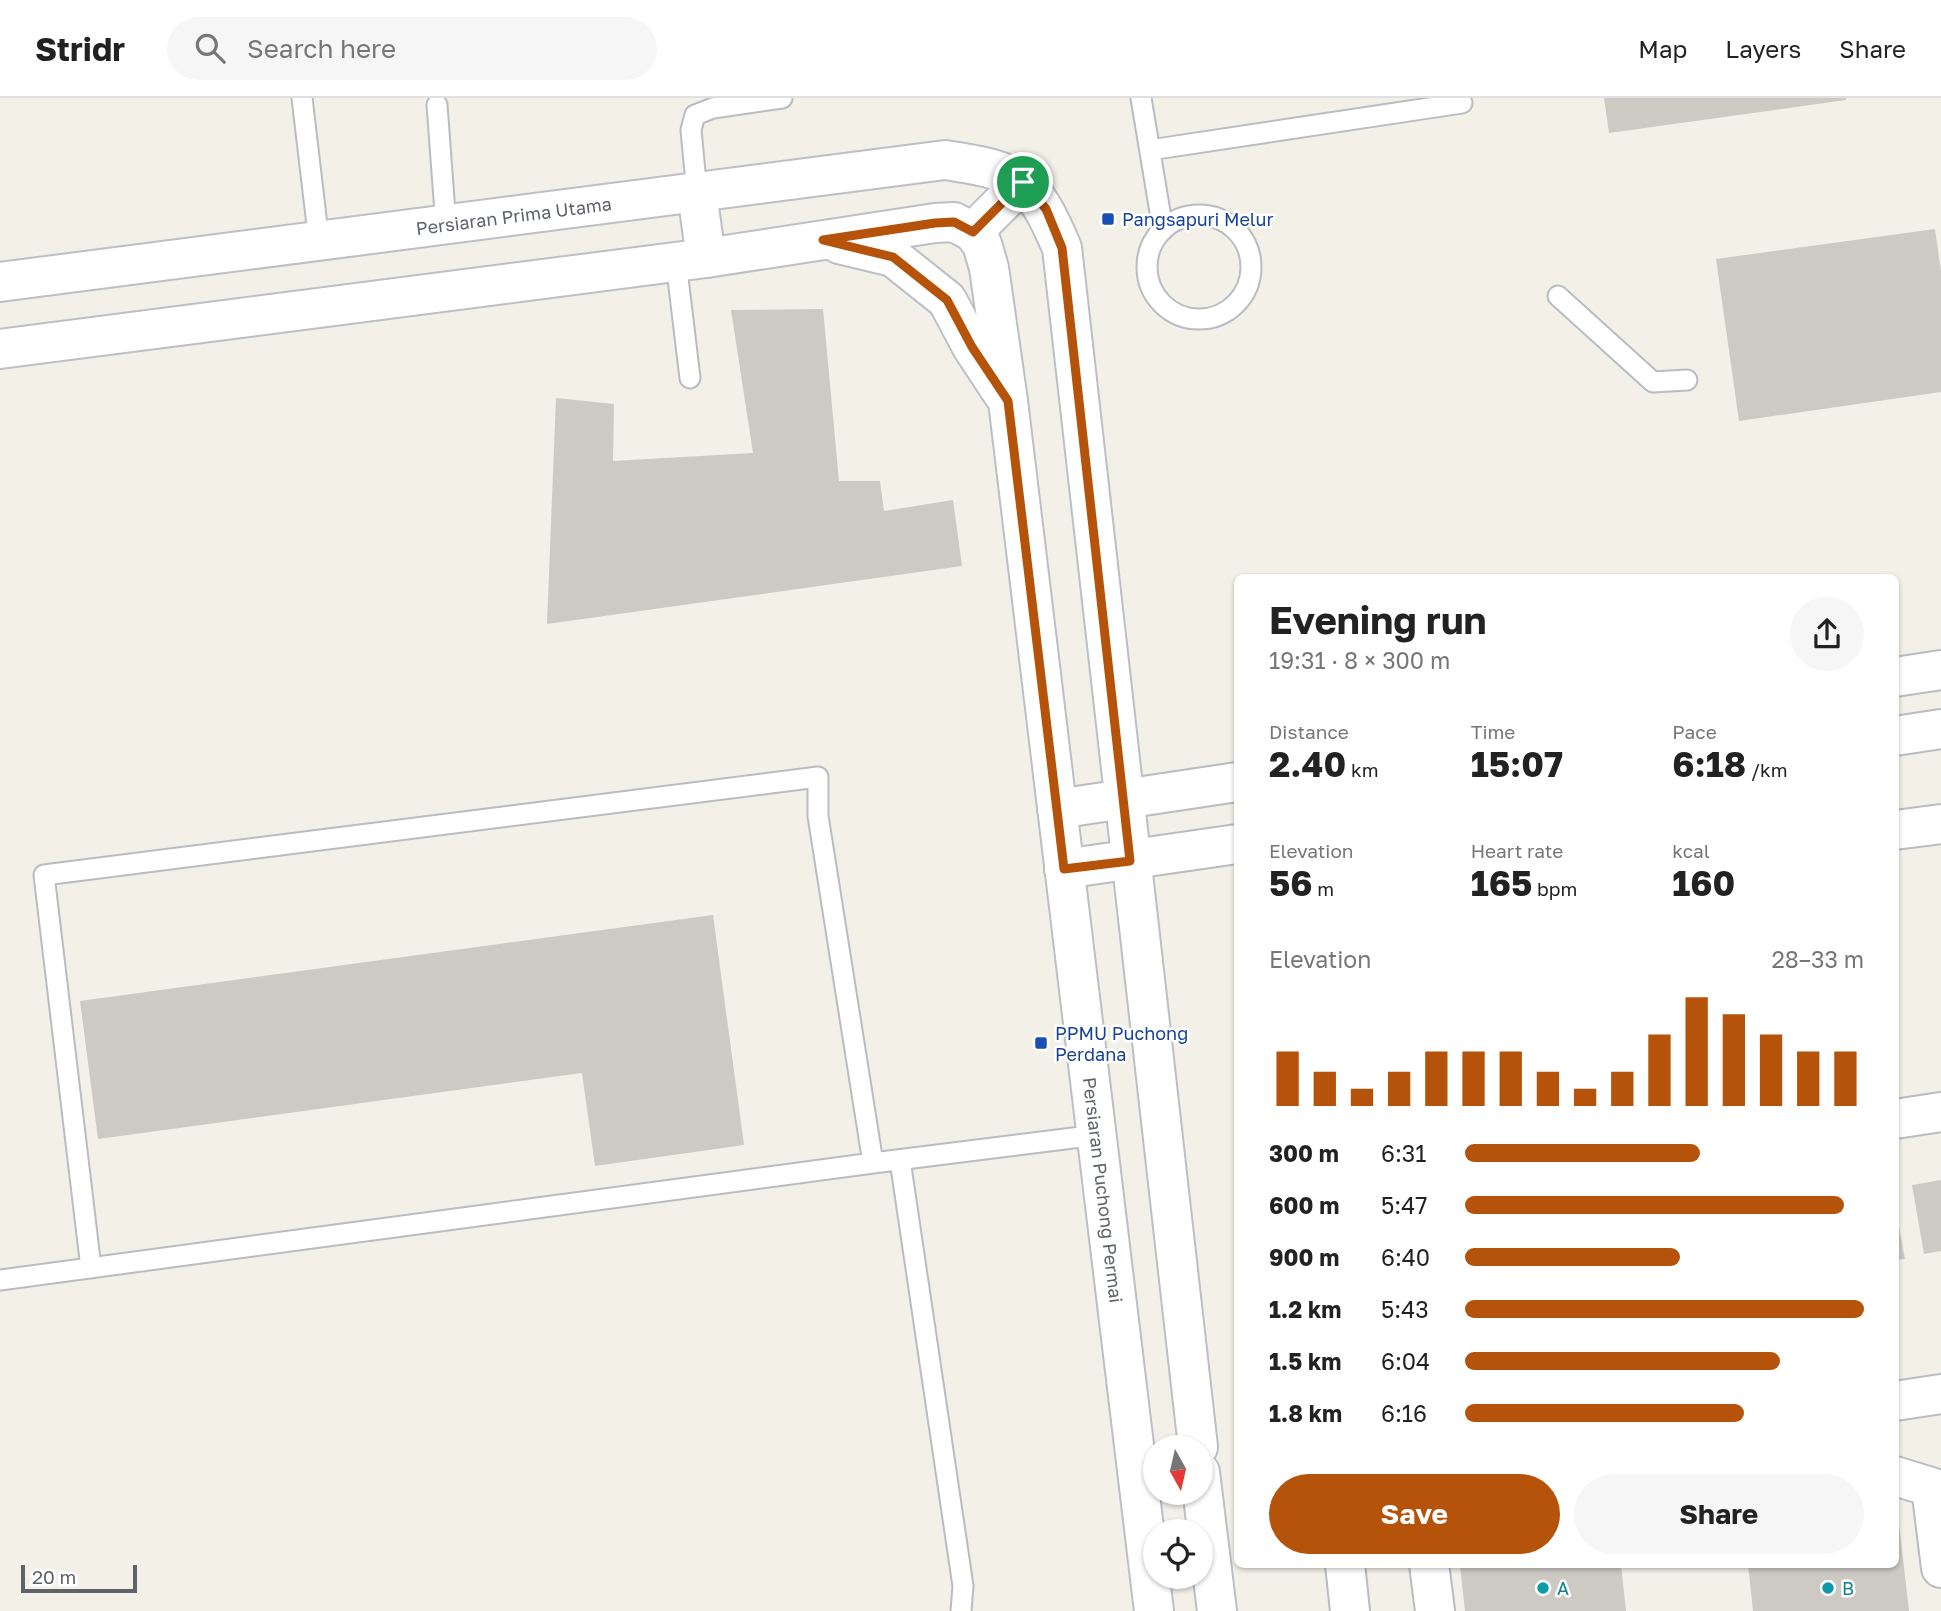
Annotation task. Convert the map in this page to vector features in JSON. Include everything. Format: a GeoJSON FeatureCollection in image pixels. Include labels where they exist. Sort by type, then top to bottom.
{"type":"FeatureCollection","features":[{"type":"Feature","properties":{"kind":"main road","name":"Persiaran Prima Utama"},"geometry":{"type":"LineString","coordinates":[[0,282],[945,160],[992,167],[1023,182]]}},
{"type":"Feature","properties":{"kind":"main road"},"geometry":{"type":"LineString","coordinates":[[0,349],[691,260],[935,223],[954,222],[973,232],[1023,182],[1046,209],[1062,248],[1197,1435]]}},
{"type":"Feature","properties":{"kind":"main road"},"geometry":{"type":"LineString","coordinates":[[691,260],[697,193]]}},
{"type":"Feature","properties":{"kind":"main road","name":"Persiaran Puchong Permai"},"geometry":{"type":"LineString","coordinates":[[973,232],[982,244],[989,268],[1008,401],[1154,1611]]}},
{"type":"Feature","properties":{"kind":"main road"},"geometry":{"type":"LineString","coordinates":[[823,240],[893,257],[947,300],[972,347],[1008,401]]}},
{"type":"Feature","properties":{"kind":"main road"},"geometry":{"type":"LineString","coordinates":[[1899,676],[1941,670]]}},
{"type":"Feature","properties":{"kind":"main road"},"geometry":{"type":"LineString","coordinates":[[1899,735],[1941,729]]}},
{"type":"Feature","properties":{"kind":"main road"},"geometry":{"type":"LineString","coordinates":[[1057,809],[1234,782]]}},
{"type":"Feature","properties":{"kind":"main road"},"geometry":{"type":"LineString","coordinates":[[1899,829],[1941,824]]}},
{"type":"Feature","properties":{"kind":"main road"},"geometry":{"type":"LineString","coordinates":[[1064,869],[1234,844]]}},
{"type":"Feature","properties":{"kind":"main road"},"geometry":{"type":"LineString","coordinates":[[1899,1118],[1941,1112]]}},
{"type":"Feature","properties":{"kind":"main road"},"geometry":{"type":"LineString","coordinates":[[1899,1400],[1941,1394]]}},
{"type":"Feature","properties":{"kind":"main road"},"geometry":{"type":"LineString","coordinates":[[1899,1477],[1931,1487],[1941,1568]]}},
{"type":"Feature","properties":{"kind":"main road"},"geometry":{"type":"LineString","coordinates":[[1204,1505],[1217,1611]]}},
{"type":"Feature","properties":{"kind":"main road"},"geometry":{"type":"LineString","coordinates":[[1345,1568],[1350,1611]]}},
{"type":"Feature","properties":{"kind":"main road"},"geometry":{"type":"LineString","coordinates":[[1430,1568],[1435,1611]]}},
{"type":"Feature","properties":{"kind":"lane"},"geometry":{"type":"LineString","coordinates":[[302,98],[319,242]]}},
{"type":"Feature","properties":{"kind":"lane"},"geometry":{"type":"LineString","coordinates":[[697,193],[691,130],[695,115],[713,108],[782,98]]}},
{"type":"Feature","properties":{"kind":"lane"},"geometry":{"type":"LineString","coordinates":[[1141,98],[1163,230],[1148,258],[1153,291],[1163,304],[1177,314],[1192,319],[1225,313],[1238,302],[1247,287],[1252,270],[1250,253],[1242,237],[1229,225],[1213,217],[1195,216],[1178,220],[1163,230]]}},
{"type":"Feature","properties":{"kind":"lane"},"geometry":{"type":"LineString","coordinates":[[1150,150],[1462,103]]}},
{"type":"Feature","properties":{"kind":"lane"},"geometry":{"type":"LineString","coordinates":[[437,105],[446,226]]}},
{"type":"Feature","properties":{"kind":"lane"},"geometry":{"type":"LineString","coordinates":[[690,378],[691,260]]}},
{"type":"Feature","properties":{"kind":"lane"},"geometry":{"type":"LineString","coordinates":[[1558,296],[1653,382],[1688,380]]}},
{"type":"Feature","properties":{"kind":"lane"},"geometry":{"type":"LineString","coordinates":[[91,1268],[44,875],[818,777],[818,816],[873,1163]]}},
{"type":"Feature","properties":{"kind":"lane"},"geometry":{"type":"LineString","coordinates":[[0,1280],[1097,1135]]}},
{"type":"Feature","properties":{"kind":"lane"},"geometry":{"type":"LineString","coordinates":[[900,1160],[963,1586],[961,1611]]}},
{"type":"Feature","properties":{"kind":"building"},"geometry":{"type":"Polygon","coordinates":[[[1604,98],[1846,98],[1846,100],[1609,133],[1604,98]]]}},
{"type":"Feature","properties":{"kind":"building"},"geometry":{"type":"Polygon","coordinates":[[[1935,229],[1941,271],[1941,392],[1739,421],[1716,259],[1935,229]]]}},
{"type":"Feature","properties":{"kind":"building"},"geometry":{"type":"Polygon","coordinates":[[[823,309],[839,481],[880,481],[884,511],[953,500],[962,566],[547,624],[556,398],[614,404],[613,461],[753,453],[731,310],[823,309]]]}},
{"type":"Feature","properties":{"kind":"building"},"geometry":{"type":"Polygon","coordinates":[[[713,915],[744,1145],[595,1166],[582,1073],[98,1139],[80,1001],[713,915]]]}},
{"type":"Feature","properties":{"kind":"building"},"geometry":{"type":"Polygon","coordinates":[[[1941,1180],[1941,1251],[1924,1254],[1912,1185],[1941,1180]]]}},
{"type":"Feature","properties":{"kind":"building"},"geometry":{"type":"Polygon","coordinates":[[[1899,1227],[1905,1259],[1899,1260],[1899,1227]]]}},
{"type":"Feature","properties":{"kind":"building","name":"B"},"geometry":{"type":"Polygon","coordinates":[[[1899,1524],[1909,1611],[1753,1611],[1748,1568],[1899,1568],[1899,1524]]]}},
{"type":"Feature","properties":{"kind":"building","name":"A"},"geometry":{"type":"Polygon","coordinates":[[[1460,1568],[1621,1568],[1626,1611],[1465,1611],[1460,1568]]]}},
{"type":"Feature","properties":{"kind":"place","name":"Pangsapuri Melur"},"geometry":{"type":"Point","coordinates":[1108,219]}},
{"type":"Feature","properties":{"kind":"place","name":"PPMU Puchong Perdana"},"geometry":{"type":"Point","coordinates":[1041,1043]}},
{"type":"Feature","properties":{"kind":"place","name":"A"},"geometry":{"type":"Point","coordinates":[1543,1588]}},
{"type":"Feature","properties":{"kind":"place","name":"B"},"geometry":{"type":"Point","coordinates":[1828,1588]}},
{"type":"Feature","properties":{"kind":"route"},"geometry":{"type":"LineString","coordinates":[[1023,182],[1046,209],[1062,248],[1130,861],[1064,869],[1008,401],[972,347],[947,300],[893,257],[823,240],[935,223],[954,222],[973,232],[1023,182]]}}]}
